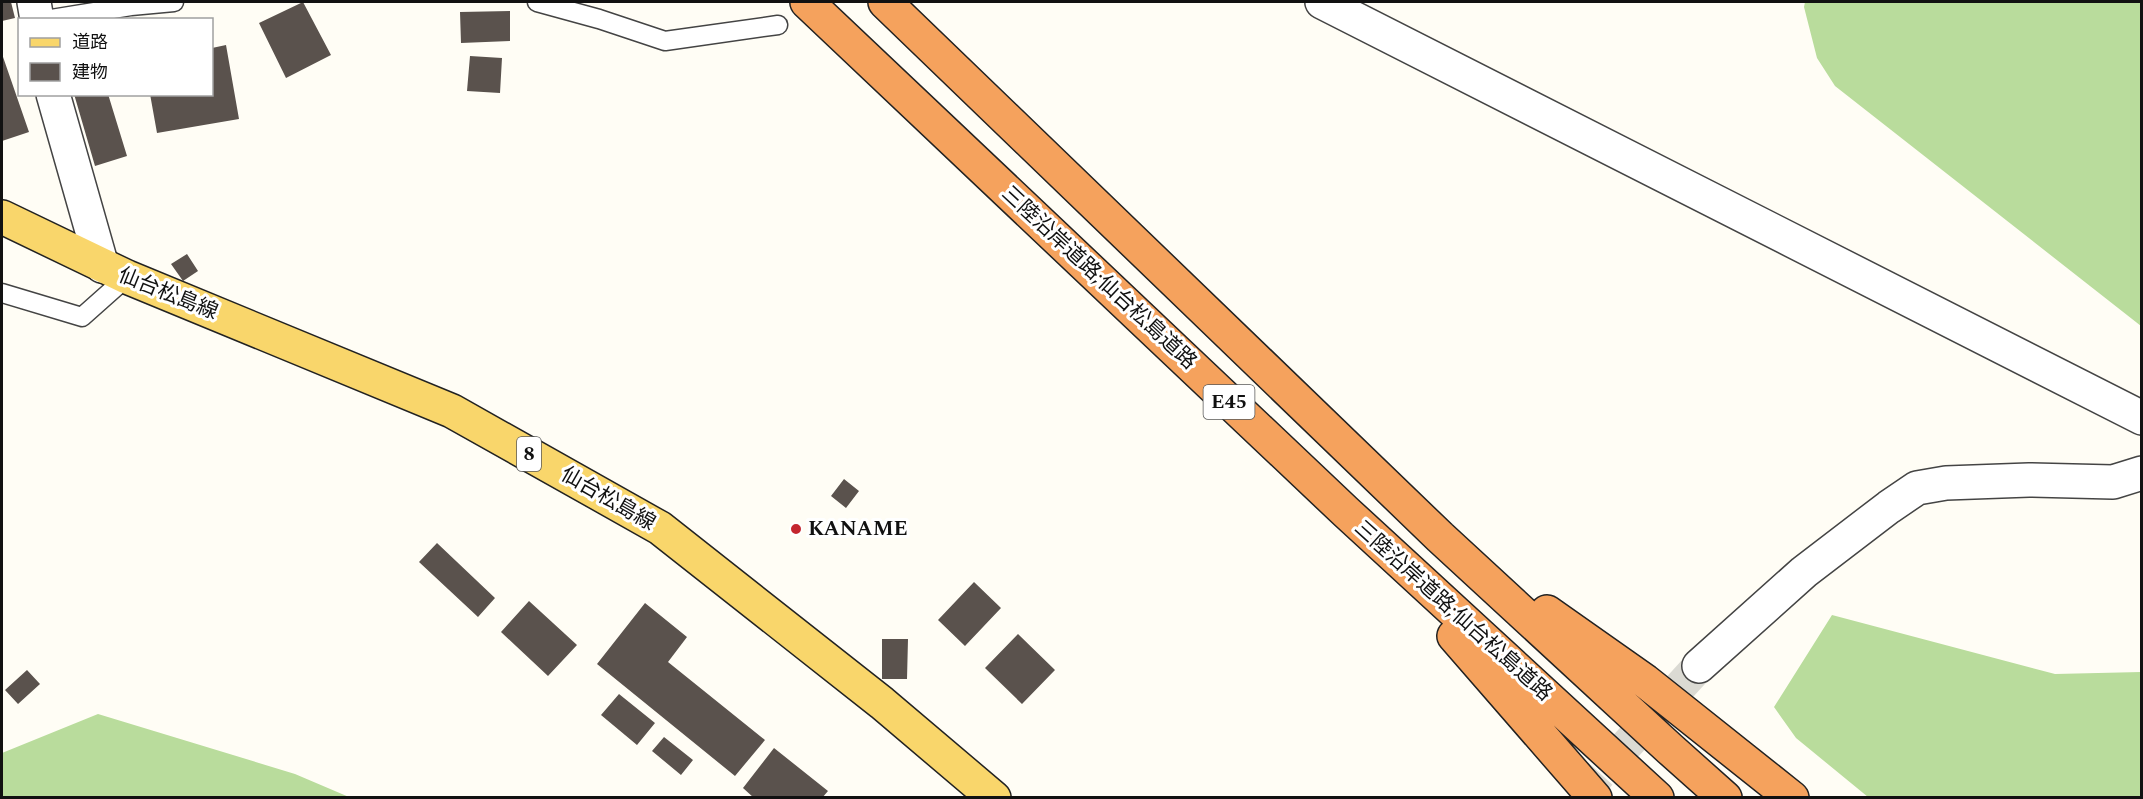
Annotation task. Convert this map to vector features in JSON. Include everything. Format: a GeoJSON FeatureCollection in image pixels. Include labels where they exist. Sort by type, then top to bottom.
{"type":"FeatureCollection","features":[{"type":"Feature","properties":{"kind":"highway","name":"三陸沿岸道路;仙台松島道路"},"geometry":{"type":"LineString","coordinates":[[807,2],[1346,512],[1657,798]]}},
{"type":"Feature","properties":{"kind":"highway","name":"E45"},"geometry":{"type":"LineString","coordinates":[[885,2],[1440,537],[1725,798]]}},
{"type":"Feature","properties":{"kind":"highway"},"geometry":{"type":"LineString","coordinates":[[1346,512],[1595,798]]}},
{"type":"Feature","properties":{"kind":"highway"},"geometry":{"type":"LineString","coordinates":[[1440,537],[1645,681],[1792,798]]}},
{"type":"Feature","properties":{"kind":"main road","name":"仙台松島線"},"geometry":{"type":"LineString","coordinates":[[2,217],[115,272],[452,411],[660,528],[882,703],[994,798]]}},
{"type":"Feature","properties":{"kind":"street"},"geometry":{"type":"LineString","coordinates":[[34,2],[37,18]]}},
{"type":"Feature","properties":{"kind":"street"},"geometry":{"type":"LineString","coordinates":[[1322,2],[2142,418]]}},
{"type":"Feature","properties":{"kind":"street"},"geometry":{"type":"LineString","coordinates":[[54,96],[115,272]]}},
{"type":"Feature","properties":{"kind":"street"},"geometry":{"type":"LineString","coordinates":[[1700,666],[1804,572],[1917,488],[1946,483],[2029,480],[2113,482],[2142,473]]}},
{"type":"Feature","properties":{"kind":"lane"},"geometry":{"type":"LineString","coordinates":[[57,18],[131,6],[174,2]]}},
{"type":"Feature","properties":{"kind":"lane"},"geometry":{"type":"LineString","coordinates":[[537,2],[599,19],[665,41],[778,25]]}},
{"type":"Feature","properties":{"kind":"lane"},"geometry":{"type":"LineString","coordinates":[[2,293],[82,317],[115,272]]}},
{"type":"Feature","properties":{"kind":"green space"},"geometry":{"type":"Polygon","coordinates":[[[1805,2],[2141,2],[2141,326],[1835,86],[1817,58],[1804,7],[1805,2]]]}},
{"type":"Feature","properties":{"kind":"green space"},"geometry":{"type":"Polygon","coordinates":[[[1832,615],[2055,674],[2141,672],[2141,797],[1868,797],[1796,738],[1774,707],[1832,615]]]}},
{"type":"Feature","properties":{"kind":"green space"},"geometry":{"type":"Polygon","coordinates":[[[98,714],[295,774],[349,797],[2,797],[2,753],[98,714]]]}},
{"type":"Feature","properties":{"kind":"building"},"geometry":{"type":"Polygon","coordinates":[[[2,2],[11,2],[15,18],[2,21],[2,2]]]}},
{"type":"Feature","properties":{"kind":"building"},"geometry":{"type":"Polygon","coordinates":[[[303,2],[331,55],[286,78],[259,23],[303,2]]]}},
{"type":"Feature","properties":{"kind":"building"},"geometry":{"type":"Polygon","coordinates":[[[510,11],[510,41],[461,43],[460,12],[510,11]]]}},
{"type":"Feature","properties":{"kind":"building"},"geometry":{"type":"Polygon","coordinates":[[[226,45],[239,119],[157,133],[150,96],[213,96],[213,48],[226,45]]]}},
{"type":"Feature","properties":{"kind":"building"},"geometry":{"type":"Polygon","coordinates":[[[2,54],[29,132],[2,141],[2,54]]]}},
{"type":"Feature","properties":{"kind":"building"},"geometry":{"type":"Polygon","coordinates":[[[470,56],[502,58],[500,93],[467,91],[470,56]]]}},
{"type":"Feature","properties":{"kind":"building"},"geometry":{"type":"Polygon","coordinates":[[[75,96],[109,96],[127,156],[95,166],[75,96]]]}},
{"type":"Feature","properties":{"kind":"building"},"geometry":{"type":"Polygon","coordinates":[[[187,254],[198,271],[183,281],[171,264],[187,254]]]}},
{"type":"Feature","properties":{"kind":"building"},"geometry":{"type":"Polygon","coordinates":[[[844,479],[859,491],[846,508],[831,496],[844,479]]]}},
{"type":"Feature","properties":{"kind":"building"},"geometry":{"type":"Polygon","coordinates":[[[437,543],[495,598],[478,617],[419,562],[437,543]]]}},
{"type":"Feature","properties":{"kind":"building"},"geometry":{"type":"Polygon","coordinates":[[[974,582],[1001,608],[965,646],[938,620],[974,582]]]}},
{"type":"Feature","properties":{"kind":"building"},"geometry":{"type":"Polygon","coordinates":[[[529,601],[577,645],[548,676],[501,632],[529,601]]]}},
{"type":"Feature","properties":{"kind":"building"},"geometry":{"type":"Polygon","coordinates":[[[645,603],[687,637],[668,662],[765,740],[735,776],[597,664],[645,603]]]}},
{"type":"Feature","properties":{"kind":"building"},"geometry":{"type":"Polygon","coordinates":[[[1018,634],[1055,670],[1022,704],[985,668],[1018,634]]]}},
{"type":"Feature","properties":{"kind":"building"},"geometry":{"type":"Polygon","coordinates":[[[882,639],[908,639],[907,679],[882,679],[882,639]]]}},
{"type":"Feature","properties":{"kind":"building"},"geometry":{"type":"Polygon","coordinates":[[[27,670],[40,684],[18,704],[5,690],[27,670]]]}},
{"type":"Feature","properties":{"kind":"building"},"geometry":{"type":"Polygon","coordinates":[[[619,694],[655,723],[637,745],[601,715],[619,694]]]}},
{"type":"Feature","properties":{"kind":"building"},"geometry":{"type":"Polygon","coordinates":[[[664,737],[693,760],[681,775],[652,751],[664,737]]]}},
{"type":"Feature","properties":{"kind":"building"},"geometry":{"type":"Polygon","coordinates":[[[774,748],[828,791],[822,798],[754,798],[743,788],[774,748]]]}},
{"type":"Feature","properties":{"kind":"tunnel"},"geometry":{"type":"LineString","coordinates":[[1578,798],[1699,666]]}},
{"type":"Feature","properties":{"kind":"place","name":"KANAME"},"geometry":{"type":"Point","coordinates":[796,529]}}]}
